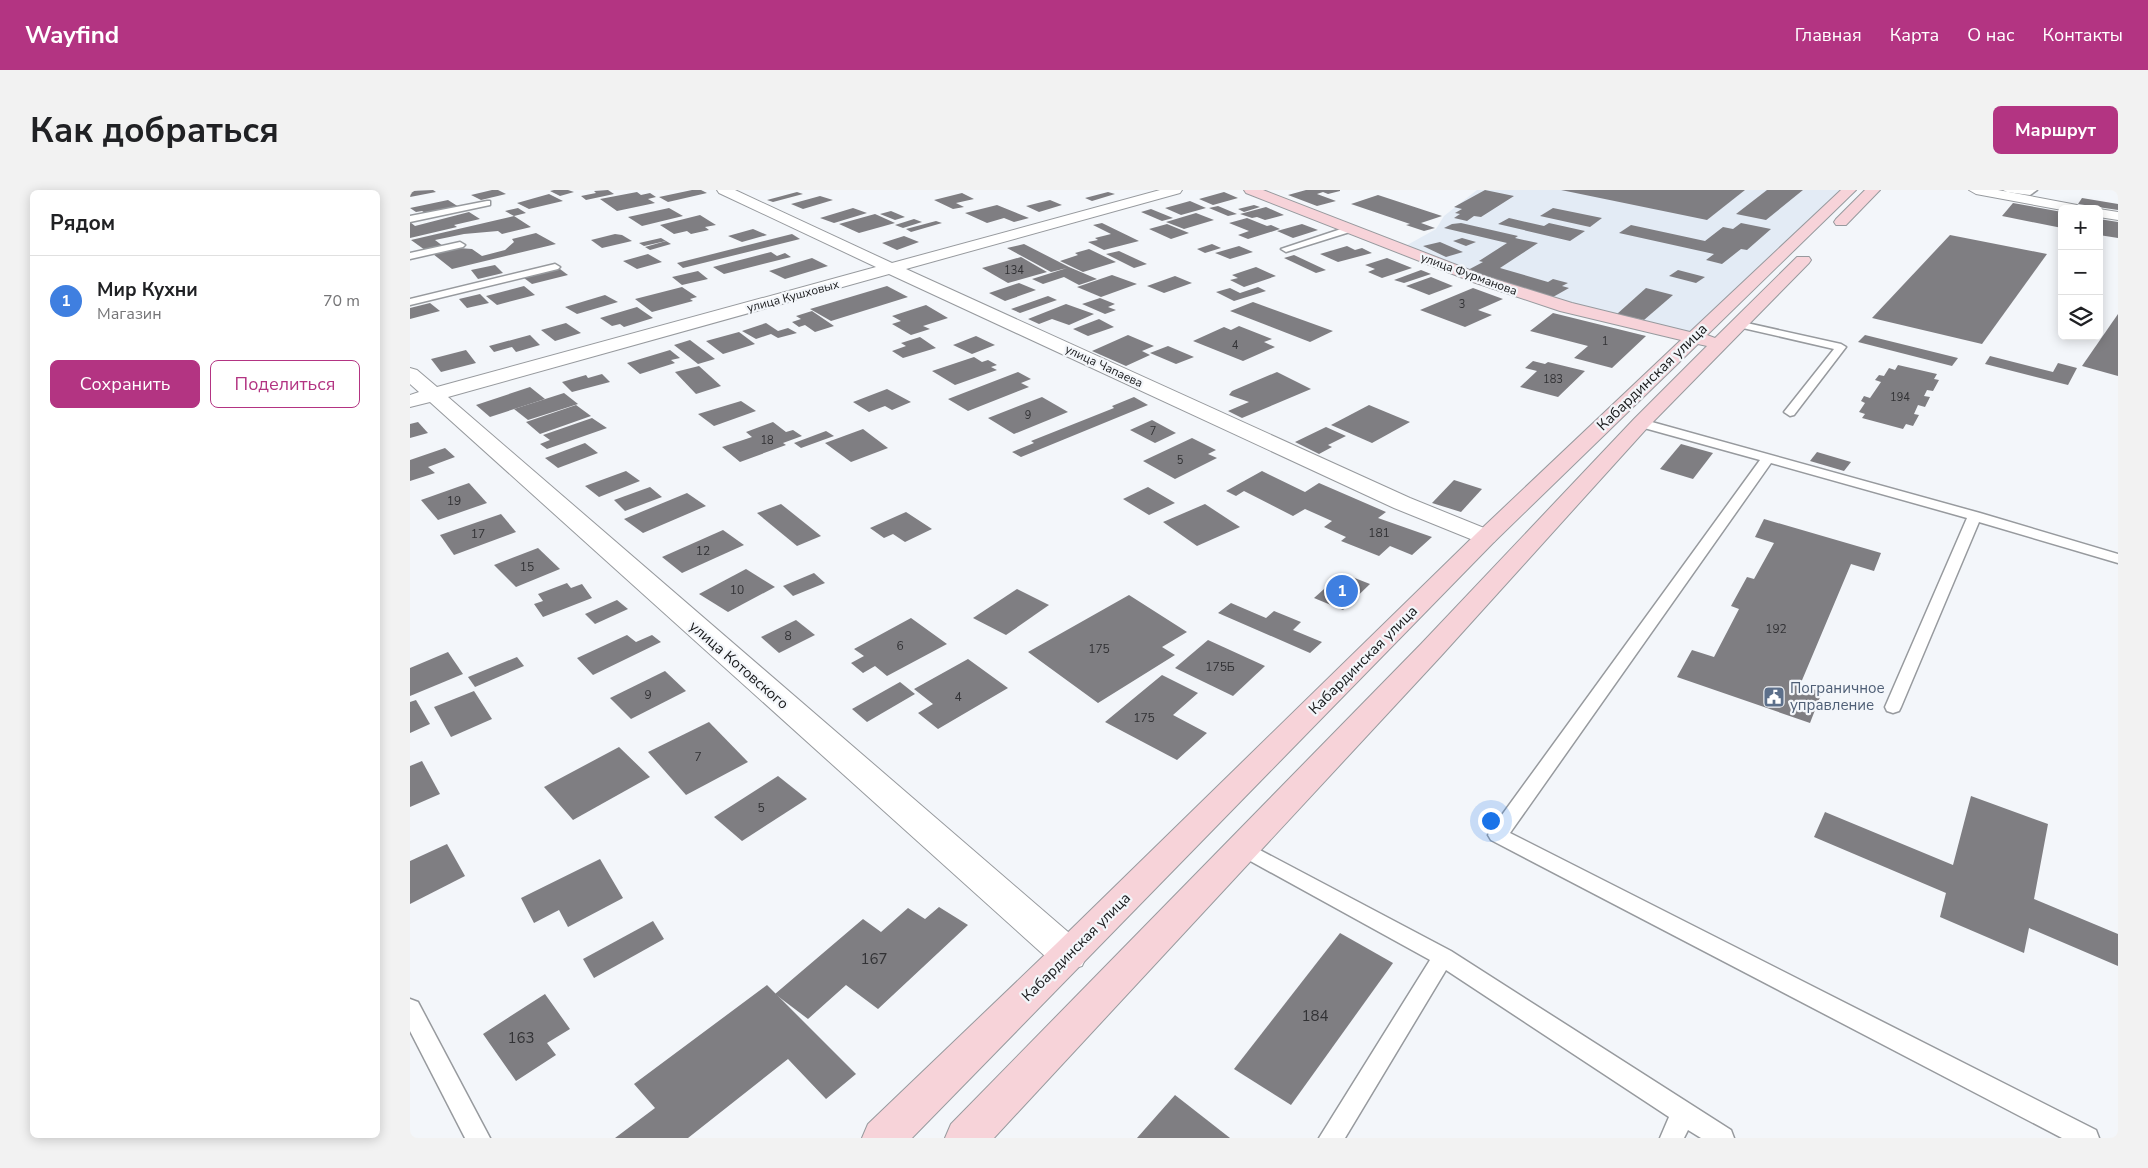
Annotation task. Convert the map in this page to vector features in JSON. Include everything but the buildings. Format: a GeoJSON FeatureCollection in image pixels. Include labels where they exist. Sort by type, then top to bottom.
{"type":"FeatureCollection","features":[{"type":"Feature","properties":{"kind":"main road","name":"улица Фурманова"},"geometry":{"type":"LineString","coordinates":[[1251,190],[1479,279],[1575,309],[1706,341]]}},
{"type":"Feature","properties":{"kind":"main road","name":"Кабардинская улица"},"geometry":{"type":"LineString","coordinates":[[883,1138],[1069,955],[1486,536],[1706,341],[1849,190]]}},
{"type":"Feature","properties":{"kind":"main road"},"geometry":{"type":"LineString","coordinates":[[1833,230],[1873,190]]}},
{"type":"Feature","properties":{"kind":"main road","name":"Кабардинская улица"},"geometry":{"type":"LineString","coordinates":[[966,1138],[1431,650],[1641,423],[1706,341],[1738,324],[1812,250]]}},
{"type":"Feature","properties":{"kind":"street","name":"улица Чапаева"},"geometry":{"type":"LineString","coordinates":[[724,190],[1402,503],[1486,536]]}},
{"type":"Feature","properties":{"kind":"street","name":"улица Кушховых"},"geometry":{"type":"LineString","coordinates":[[421,398],[1176,190]]}},
{"type":"Feature","properties":{"kind":"street"},"geometry":{"type":"LineString","coordinates":[[1976,190],[2058,205]]}},
{"type":"Feature","properties":{"kind":"street"},"geometry":{"type":"LineString","coordinates":[[2103,214],[2118,216]]}},
{"type":"Feature","properties":{"kind":"street","name":"улица Котовского"},"geometry":{"type":"LineString","coordinates":[[410,374],[421,398],[1069,955]]}},
{"type":"Feature","properties":{"kind":"lane"},"geometry":{"type":"LineString","coordinates":[[2008,190],[2030,193],[2033,190]]}},
{"type":"Feature","properties":{"kind":"lane"},"geometry":{"type":"LineString","coordinates":[[410,219],[487,203]]}},
{"type":"Feature","properties":{"kind":"lane"},"geometry":{"type":"LineString","coordinates":[[1286,249],[1350,229]]}},
{"type":"Feature","properties":{"kind":"lane"},"geometry":{"type":"LineString","coordinates":[[410,256],[460,245]]}},
{"type":"Feature","properties":{"kind":"lane"},"geometry":{"type":"LineString","coordinates":[[410,302],[555,267]]}},
{"type":"Feature","properties":{"kind":"lane"},"geometry":{"type":"LineString","coordinates":[[1738,324],[1841,347],[1790,412]]}},
{"type":"Feature","properties":{"kind":"lane"},"geometry":{"type":"LineString","coordinates":[[1641,423],[1975,516],[2118,559]]}},
{"type":"Feature","properties":{"kind":"lane"},"geometry":{"type":"LineString","coordinates":[[1768,458],[1498,835],[2087,1138]]}},
{"type":"Feature","properties":{"kind":"lane"},"geometry":{"type":"LineString","coordinates":[[1893,707],[1975,516]]}},
{"type":"Feature","properties":{"kind":"lane"},"geometry":{"type":"LineString","coordinates":[[1242,847],[1442,958],[1722,1138]]}},
{"type":"Feature","properties":{"kind":"lane"},"geometry":{"type":"LineString","coordinates":[[1331,1138],[1442,958]]}},
{"type":"Feature","properties":{"kind":"lane"},"geometry":{"type":"LineString","coordinates":[[410,1009],[478,1138]]}},
{"type":"Feature","properties":{"kind":"lane"},"geometry":{"type":"LineString","coordinates":[[1672,1138],[1683,1114]]}},
{"type":"Feature","properties":{"kind":"shaded area"},"geometry":{"type":"Polygon","coordinates":[[[1477,190],[1849,190],[1694,338],[1635,325],[1400,249],[1436,229],[1444,216],[1477,190]]]}},
{"type":"Feature","properties":{"kind":"place","name":"Мир Кухни"},"geometry":{"type":"Point","coordinates":[1342,591]}},
{"type":"Feature","properties":{"kind":"place","name":"Пограничное управление"},"geometry":{"type":"Point","coordinates":[1774,697]}}]}
